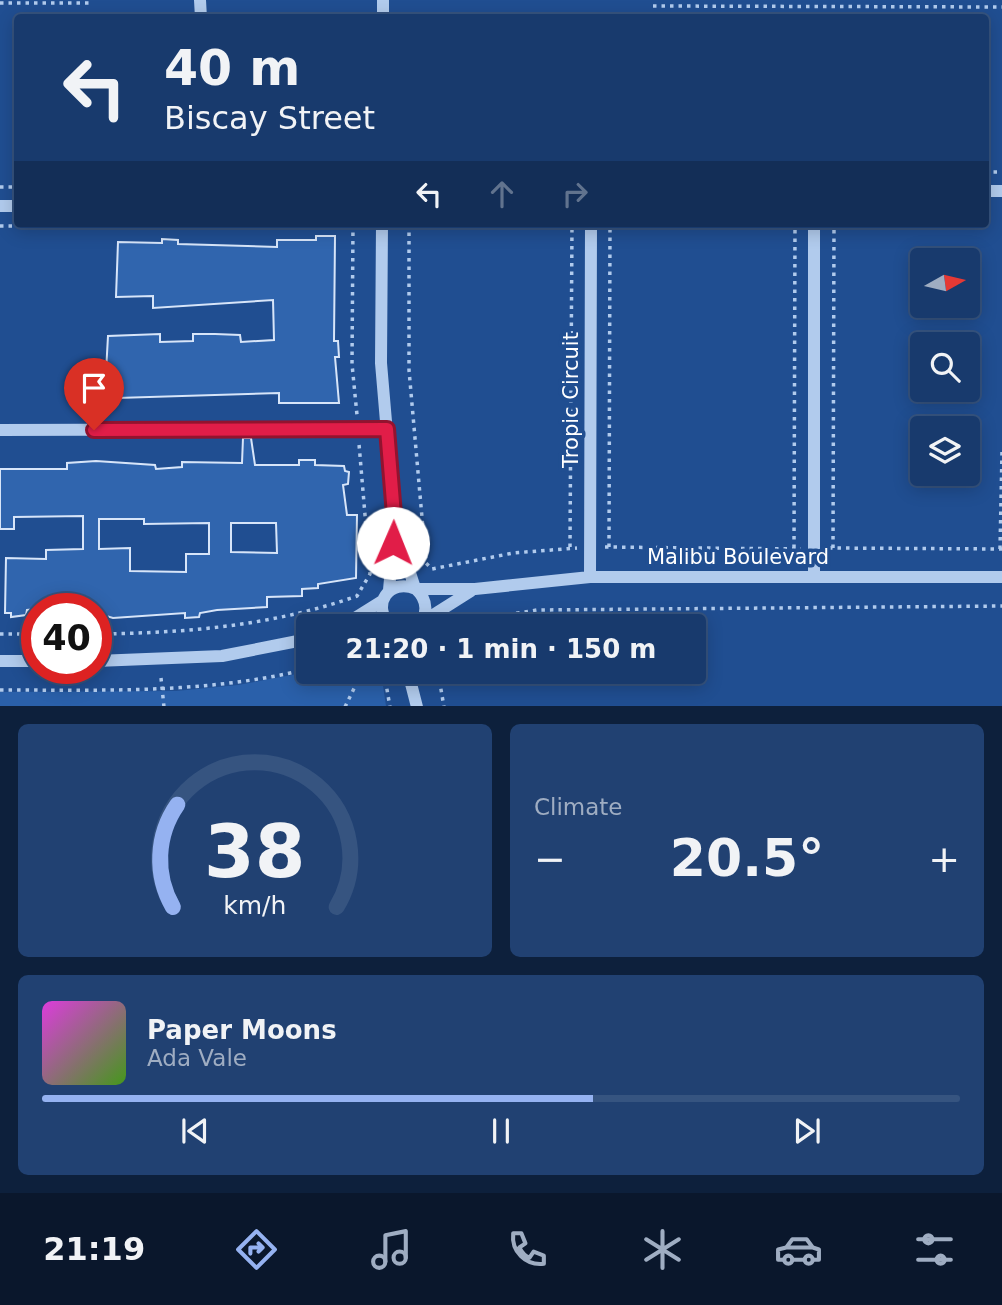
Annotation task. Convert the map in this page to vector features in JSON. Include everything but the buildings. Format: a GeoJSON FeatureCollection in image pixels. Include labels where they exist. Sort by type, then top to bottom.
{"type":"FeatureCollection","features":[{"type":"Feature","properties":{"kind":"street"},"geometry":{"type":"LineString","coordinates":[[382,228],[381,363],[395,527],[382,614]]}},
{"type":"Feature","properties":{"kind":"street","name":"Tropic Circuit"},"geometry":{"type":"LineString","coordinates":[[590,577],[591,228]]}},
{"type":"Feature","properties":{"kind":"street"},"geometry":{"type":"LineString","coordinates":[[814,228],[814,576]]}},
{"type":"Feature","properties":{"kind":"street"},"geometry":{"type":"LineString","coordinates":[[0,430],[387,429]]}},
{"type":"Feature","properties":{"kind":"street"},"geometry":{"type":"LineString","coordinates":[[395,527],[416,588],[426,608],[424,614]]}},
{"type":"Feature","properties":{"kind":"street","name":"Malibu Boulevard"},"geometry":{"type":"LineString","coordinates":[[385,596],[401,585],[416,588],[475,589],[590,577],[1002,577]]}},
{"type":"Feature","properties":{"kind":"street","name":"Malibu Boulevard"},"geometry":{"type":"LineString","coordinates":[[436,614],[475,589]]}},
{"type":"Feature","properties":{"kind":"street"},"geometry":{"type":"LineString","coordinates":[[359,614],[385,596]]}},
{"type":"Feature","properties":{"kind":"street"},"geometry":{"type":"LineString","coordinates":[[112,661],[166,661],[222,656],[296,641]]}},
{"type":"Feature","properties":{"kind":"street"},"geometry":{"type":"LineString","coordinates":[[0,661],[21,661]]}},
{"type":"Feature","properties":{"kind":"street"},"geometry":{"type":"LineString","coordinates":[[413,684],[417,706]]}},
{"type":"Feature","properties":{"kind":"path"},"geometry":{"type":"LineString","coordinates":[[0,3],[91,3]]}},
{"type":"Feature","properties":{"kind":"path"},"geometry":{"type":"LineString","coordinates":[[653,6],[1002,7]]}},
{"type":"Feature","properties":{"kind":"path"},"geometry":{"type":"LineString","coordinates":[[112,634],[230,628],[305,612],[357,596],[370,574],[352,364],[353,228]]}},
{"type":"Feature","properties":{"kind":"path"},"geometry":{"type":"LineString","coordinates":[[570,548],[572,228]]}},
{"type":"Feature","properties":{"kind":"path"},"geometry":{"type":"LineString","coordinates":[[609,547],[610,228]]}},
{"type":"Feature","properties":{"kind":"path"},"geometry":{"type":"LineString","coordinates":[[794,548],[795,228]]}},
{"type":"Feature","properties":{"kind":"path"},"geometry":{"type":"LineString","coordinates":[[833,548],[834,228]]}},
{"type":"Feature","properties":{"kind":"path"},"geometry":{"type":"LineString","coordinates":[[1000,549],[1002,452]]}},
{"type":"Feature","properties":{"kind":"path"},"geometry":{"type":"LineString","coordinates":[[514,614],[537,610],[1002,606]]}},
{"type":"Feature","properties":{"kind":"path"},"geometry":{"type":"LineString","coordinates":[[0,634],[21,634]]}},
{"type":"Feature","properties":{"kind":"path"},"geometry":{"type":"LineString","coordinates":[[0,690],[161,691],[240,683],[296,671]]}},
{"type":"Feature","properties":{"kind":"path"},"geometry":{"type":"LineString","coordinates":[[161,678],[164,706]]}},
{"type":"Feature","properties":{"kind":"path"},"geometry":{"type":"LineString","coordinates":[[345,706],[356,684]]}},
{"type":"Feature","properties":{"kind":"path"},"geometry":{"type":"LineString","coordinates":[[386,684],[390,706]]}},
{"type":"Feature","properties":{"kind":"path"},"geometry":{"type":"LineString","coordinates":[[441,684],[444,706]]}},
{"type":"Feature","properties":{"kind":"shaded area"},"geometry":{"type":"Polygon","coordinates":[[[411,228],[516,228],[510,229],[411,228]]]}},
{"type":"Feature","properties":{"kind":"shaded area"},"geometry":{"type":"Polygon","coordinates":[[[296,674],[296,684],[383,684],[386,706],[0,706],[0,692],[176,691],[238,685],[296,674]]]}},
{"type":"Feature","properties":{"kind":"route"},"geometry":{"type":"LineString","coordinates":[[94,430],[387,429],[395,527],[393,543]]}}]}
